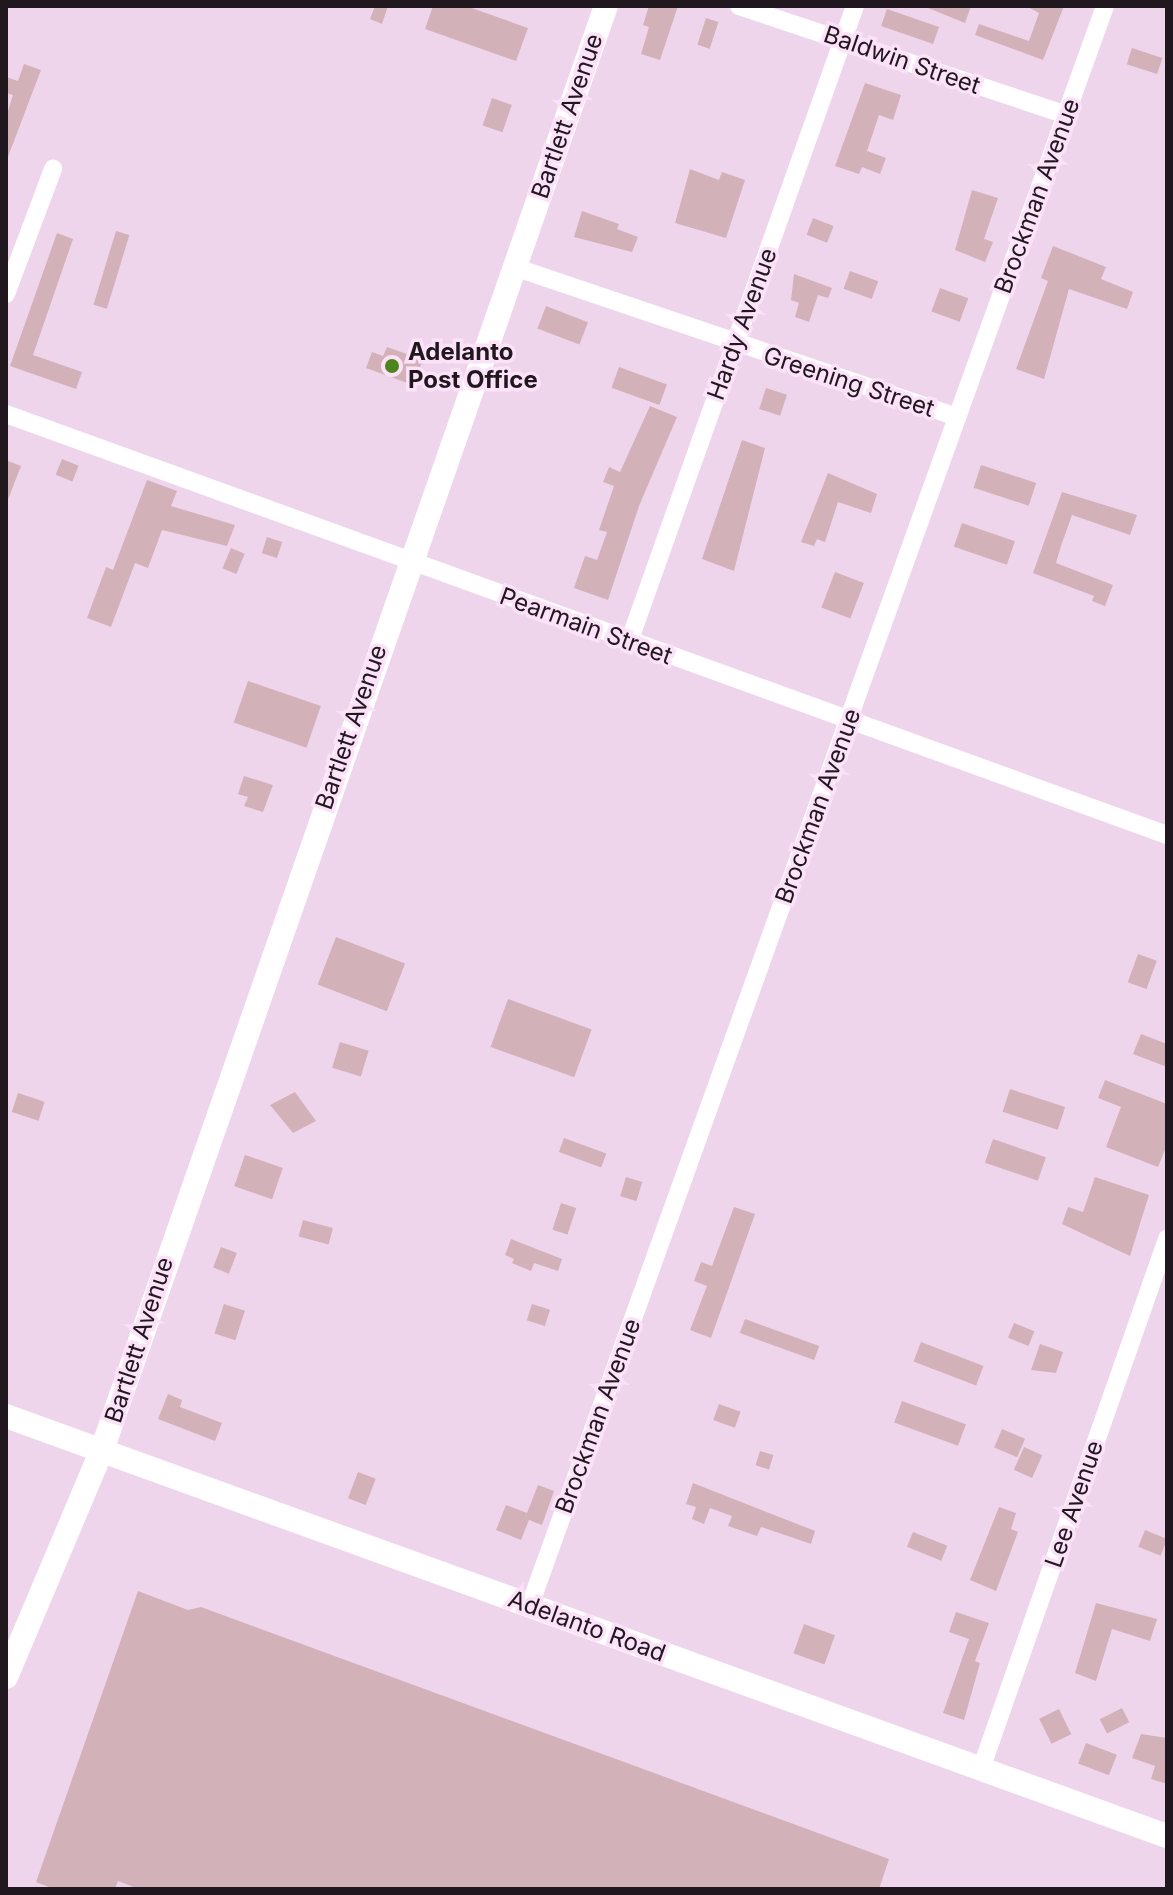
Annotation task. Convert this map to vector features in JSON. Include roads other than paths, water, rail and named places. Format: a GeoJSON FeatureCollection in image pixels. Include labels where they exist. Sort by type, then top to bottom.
{"type":"FeatureCollection","features":[{"type":"Feature","properties":{"kind":"street","name":"Bartlett Avenue"},"geometry":{"type":"LineString","coordinates":[[6,1677],[102,1450],[408,563],[606,6]]}},
{"type":"Feature","properties":{"kind":"street","name":"Baldwin Street"},"geometry":{"type":"LineString","coordinates":[[739,6],[1066,115]]}},
{"type":"Feature","properties":{"kind":"street","name":"Hardy Avenue"},"geometry":{"type":"LineString","coordinates":[[629,642],[855,6]]}},
{"type":"Feature","properties":{"kind":"street","name":"Brockman Avenue"},"geometry":{"type":"LineString","coordinates":[[530,1605],[1105,6]]}},
{"type":"Feature","properties":{"kind":"street"},"geometry":{"type":"LineString","coordinates":[[6,294],[53,169]]}},
{"type":"Feature","properties":{"kind":"street","name":"Greening Street"},"geometry":{"type":"LineString","coordinates":[[514,267],[957,417]]}},
{"type":"Feature","properties":{"kind":"street","name":"Pearmain Street"},"geometry":{"type":"LineString","coordinates":[[6,414],[408,563],[1167,835]]}},
{"type":"Feature","properties":{"kind":"street","name":"Lee Avenue"},"geometry":{"type":"LineString","coordinates":[[981,1769],[1167,1239]]}},
{"type":"Feature","properties":{"kind":"street","name":"Adelanto Road"},"geometry":{"type":"LineString","coordinates":[[6,1416],[1167,1836]]}},
{"type":"Feature","properties":{"kind":"place","name":"Adelanto Post Office"},"geometry":{"type":"Point","coordinates":[392,366]}}]}
